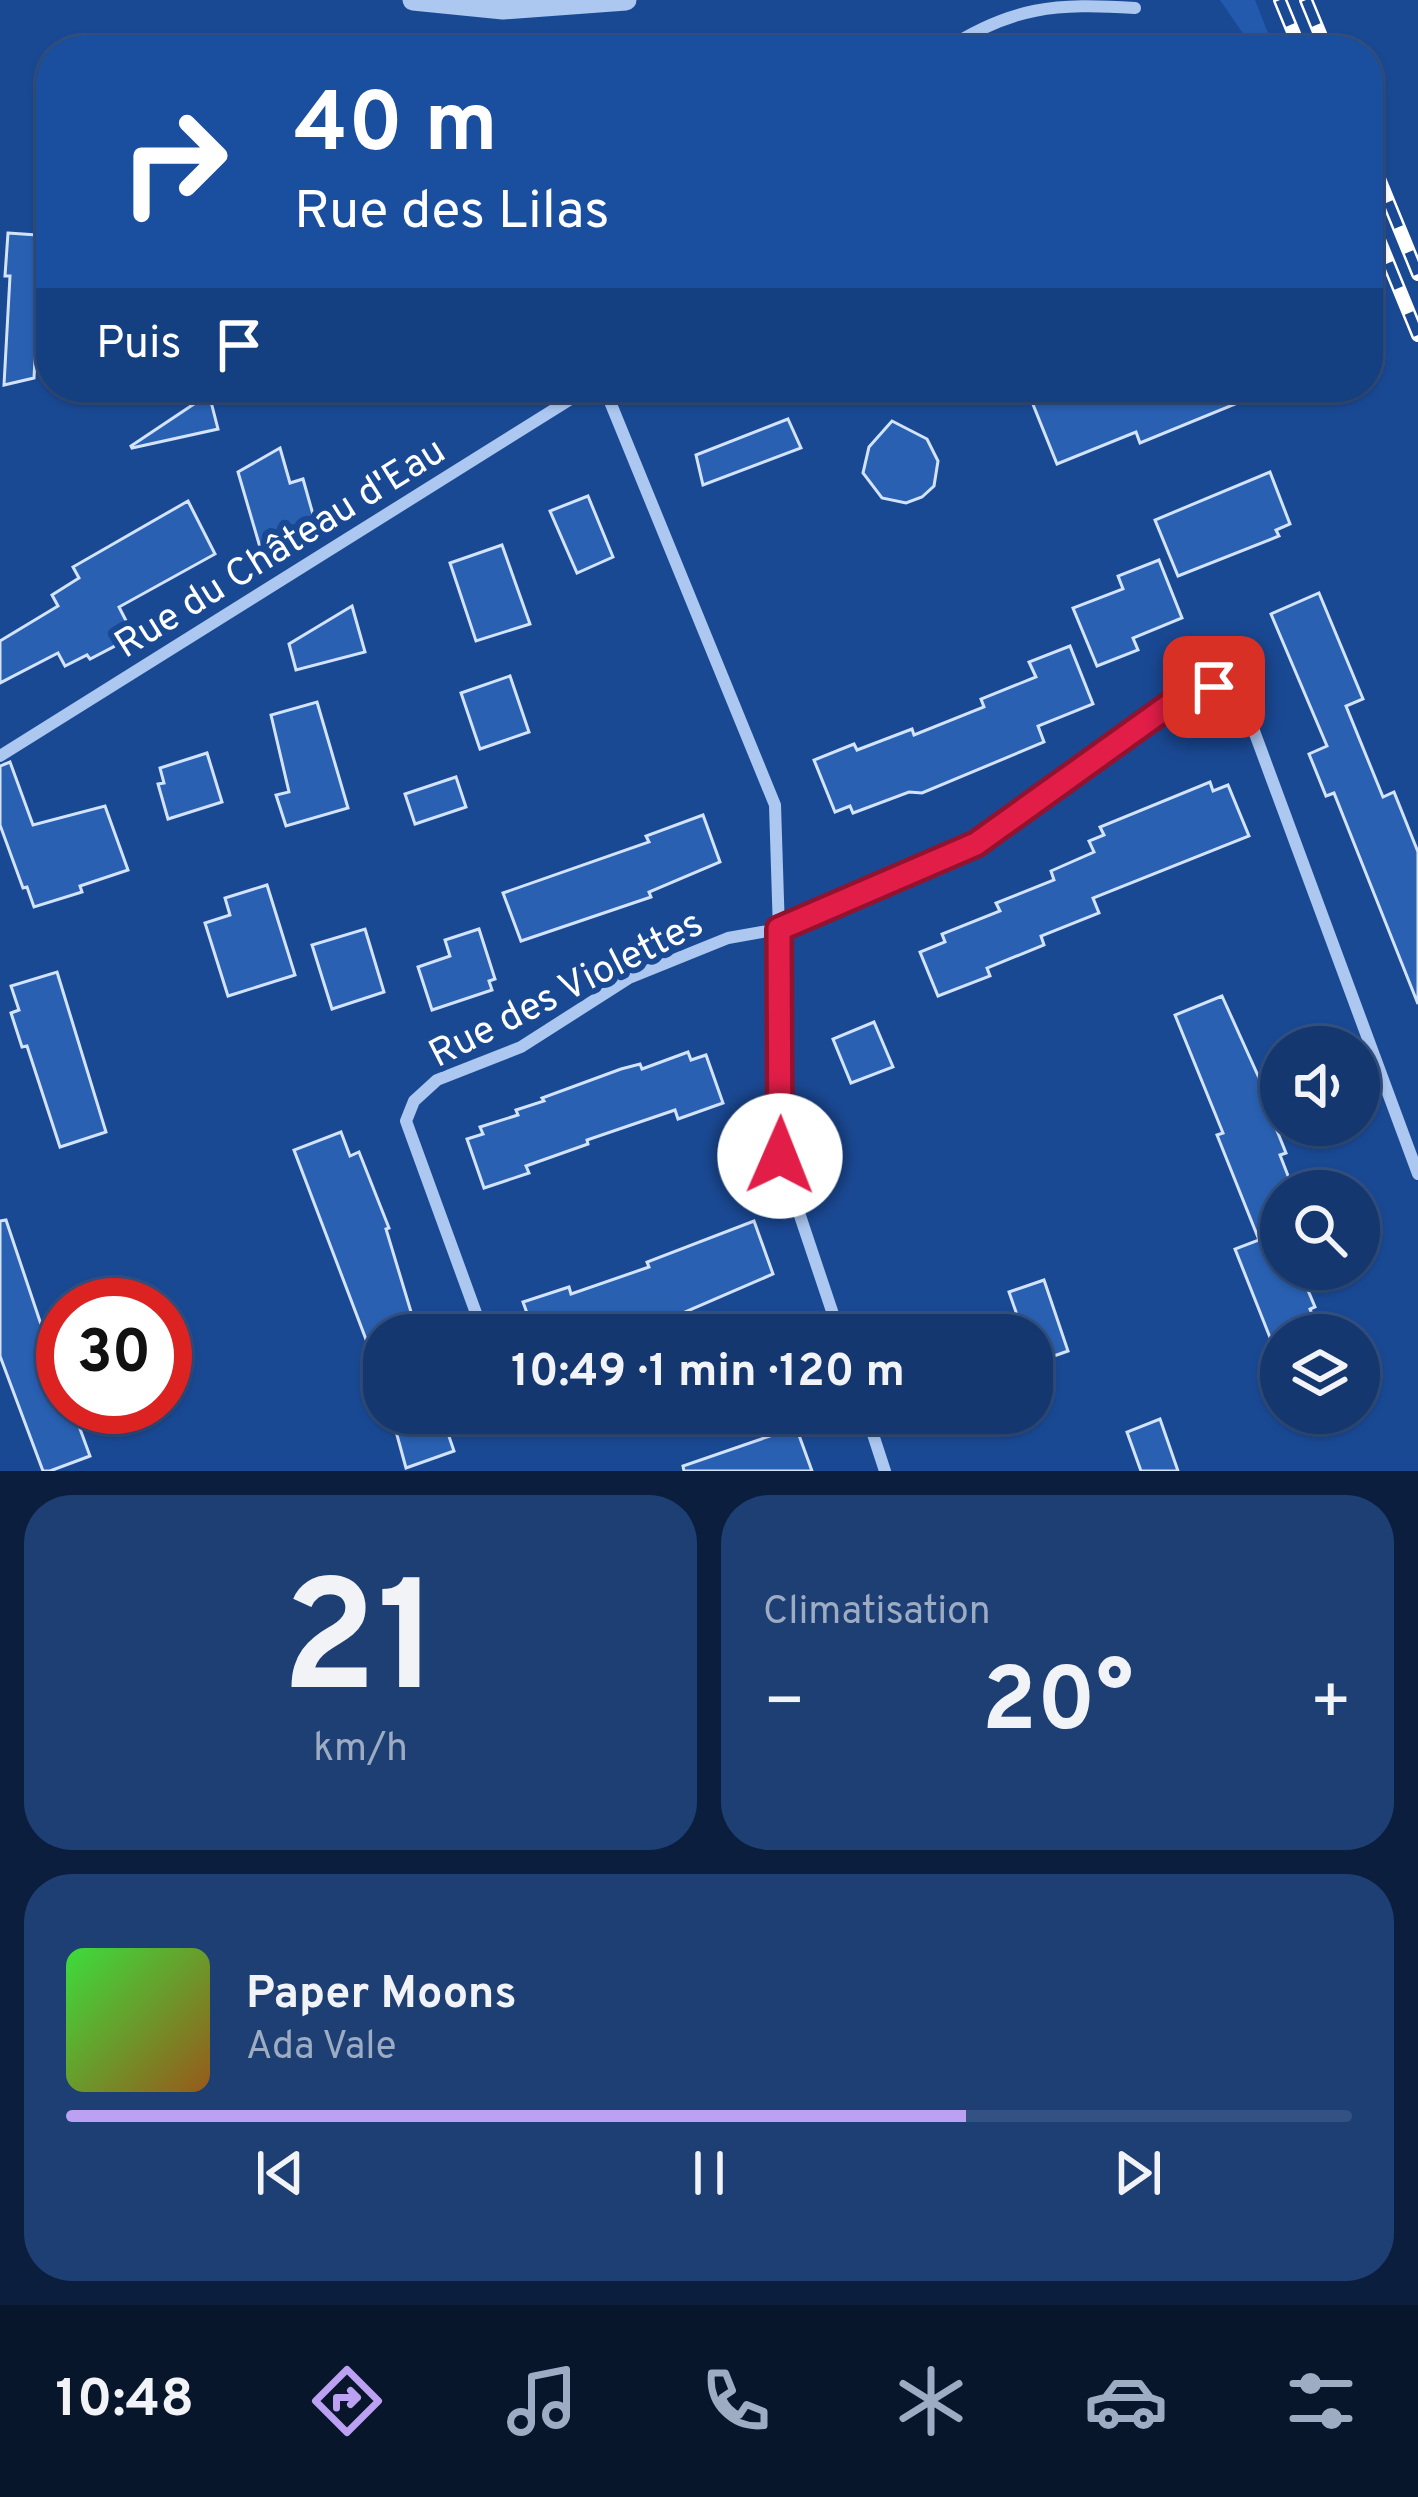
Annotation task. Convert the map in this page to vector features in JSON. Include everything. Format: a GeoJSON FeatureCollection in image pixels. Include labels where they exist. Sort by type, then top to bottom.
{"type":"FeatureCollection","features":[{"type":"Feature","properties":{"kind":"street"},"geometry":{"type":"LineString","coordinates":[[413,0],[503,9],[626,0]]}},
{"type":"Feature","properties":{"kind":"street"},"geometry":{"type":"LineString","coordinates":[[973,36],[1012,16],[1065,4],[1135,8]]}},
{"type":"Feature","properties":{"kind":"street","name":"Rue du Château d'Eau"},"geometry":{"type":"LineString","coordinates":[[0,756],[566,402]]}},
{"type":"Feature","properties":{"kind":"street"},"geometry":{"type":"LineString","coordinates":[[610,402],[775,806],[780,1156],[833,1314]]}},
{"type":"Feature","properties":{"kind":"street","name":"Rue des Violettes"},"geometry":{"type":"LineString","coordinates":[[476,1314],[406,1121],[414,1101],[437,1080],[521,1047],[629,978],[728,938],[779,929],[976,844],[1192,689],[1214,687],[1244,704],[1418,1174]]}},
{"type":"Feature","properties":{"kind":"street"},"geometry":{"type":"LineString","coordinates":[[873,1434],[885,1471]]}},
{"type":"Feature","properties":{"kind":"shaded area"},"geometry":{"type":"Polygon","coordinates":[[[1220,0],[1255,0],[1269,36],[1245,36],[1220,0]]]}},
{"type":"Feature","properties":{"kind":"building"},"geometry":{"type":"Polygon","coordinates":[[[8,233],[36,235],[34,378],[4,385],[10,276],[5,276],[8,233]]]}},
{"type":"Feature","properties":{"kind":"building"},"geometry":{"type":"Polygon","coordinates":[[[197,402],[211,402],[218,429],[131,446],[197,402]]]}},
{"type":"Feature","properties":{"kind":"building"},"geometry":{"type":"Polygon","coordinates":[[[1032,402],[1240,402],[1140,443],[1136,432],[1057,464],[1032,402]]]}},
{"type":"Feature","properties":{"kind":"building"},"geometry":{"type":"Polygon","coordinates":[[[788,419],[801,448],[703,485],[696,455],[788,419]]]}},
{"type":"Feature","properties":{"kind":"building"},"geometry":{"type":"Polygon","coordinates":[[[892,421],[927,439],[938,461],[934,486],[906,503],[882,498],[863,473],[869,447],[892,421]]]}},
{"type":"Feature","properties":{"kind":"building"},"geometry":{"type":"Polygon","coordinates":[[[280,448],[290,483],[303,479],[316,525],[303,530],[306,540],[262,554],[238,472],[280,448]]]}},
{"type":"Feature","properties":{"kind":"building"},"geometry":{"type":"Polygon","coordinates":[[[1270,472],[1290,524],[1276,530],[1279,536],[1178,576],[1155,520],[1270,472]]]}},
{"type":"Feature","properties":{"kind":"building"},"geometry":{"type":"Polygon","coordinates":[[[588,496],[613,557],[577,573],[550,511],[588,496]]]}},
{"type":"Feature","properties":{"kind":"building"},"geometry":{"type":"Polygon","coordinates":[[[188,501],[215,554],[119,607],[134,636],[65,666],[58,653],[0,683],[0,641],[58,606],[52,595],[79,578],[73,567],[188,501]]]}},
{"type":"Feature","properties":{"kind":"building"},"geometry":{"type":"Polygon","coordinates":[[[502,545],[530,624],[476,641],[450,563],[502,545]]]}},
{"type":"Feature","properties":{"kind":"building"},"geometry":{"type":"Polygon","coordinates":[[[1159,560],[1182,618],[1133,638],[1138,650],[1097,666],[1073,608],[1123,589],[1118,576],[1159,560]]]}},
{"type":"Feature","properties":{"kind":"building"},"geometry":{"type":"Polygon","coordinates":[[[1319,593],[1363,699],[1346,706],[1383,797],[1394,792],[1418,852],[1418,1004],[1334,793],[1326,796],[1309,754],[1327,746],[1271,614],[1319,593]]]}},
{"type":"Feature","properties":{"kind":"building"},"geometry":{"type":"Polygon","coordinates":[[[352,606],[365,652],[296,670],[289,644],[352,606]]]}},
{"type":"Feature","properties":{"kind":"building"},"geometry":{"type":"Polygon","coordinates":[[[1070,646],[1093,704],[1038,726],[1044,742],[922,793],[909,792],[853,813],[850,806],[835,812],[814,760],[912,729],[914,735],[984,707],[981,699],[1036,677],[1029,662],[1070,646]]]}},
{"type":"Feature","properties":{"kind":"building"},"geometry":{"type":"Polygon","coordinates":[[[510,676],[529,732],[480,749],[461,693],[510,676]]]}},
{"type":"Feature","properties":{"kind":"building"},"geometry":{"type":"Polygon","coordinates":[[[317,702],[348,808],[286,826],[276,795],[289,792],[271,715],[317,702]]]}},
{"type":"Feature","properties":{"kind":"building"},"geometry":{"type":"Polygon","coordinates":[[[207,753],[222,802],[168,819],[158,784],[164,783],[160,768],[207,753]]]}},
{"type":"Feature","properties":{"kind":"building"},"geometry":{"type":"Polygon","coordinates":[[[10,762],[33,825],[105,806],[128,870],[80,886],[82,892],[34,907],[0,825],[0,766],[10,762]]]}},
{"type":"Feature","properties":{"kind":"building"},"geometry":{"type":"Polygon","coordinates":[[[456,777],[466,807],[415,824],[405,794],[456,777]]]}},
{"type":"Feature","properties":{"kind":"building"},"geometry":{"type":"Polygon","coordinates":[[[1210,782],[1213,791],[1228,785],[1249,836],[1093,898],[1099,913],[1041,936],[1044,945],[987,968],[990,976],[938,996],[920,952],[945,942],[942,934],[1000,911],[996,903],[1054,880],[1051,871],[1094,852],[1089,841],[1104,835],[1100,827],[1210,782]]]}},
{"type":"Feature","properties":{"kind":"building"},"geometry":{"type":"Polygon","coordinates":[[[703,815],[720,862],[649,892],[651,897],[521,941],[503,893],[649,842],[646,836],[703,815]]]}},
{"type":"Feature","properties":{"kind":"building"},"geometry":{"type":"Polygon","coordinates":[[[267,885],[295,975],[228,996],[205,923],[230,915],[225,898],[267,885]]]}},
{"type":"Feature","properties":{"kind":"building"},"geometry":{"type":"Polygon","coordinates":[[[365,929],[384,992],[332,1009],[312,945],[365,929]]]}},
{"type":"Feature","properties":{"kind":"building"},"geometry":{"type":"Polygon","coordinates":[[[479,929],[495,979],[489,981],[492,990],[432,1010],[418,967],[450,956],[445,940],[479,929]]]}},
{"type":"Feature","properties":{"kind":"building"},"geometry":{"type":"Polygon","coordinates":[[[57,972],[106,1132],[60,1147],[27,1046],[22,1047],[11,1013],[19,1010],[11,986],[57,972]]]}},
{"type":"Feature","properties":{"kind":"building"},"geometry":{"type":"Polygon","coordinates":[[[1222,996],[1260,1080],[1260,1146],[1283,1146],[1286,1153],[1280,1155],[1286,1170],[1260,1170],[1260,1290],[1308,1290],[1315,1307],[1310,1309],[1312,1314],[1261,1314],[1235,1249],[1259,1240],[1217,1135],[1223,1133],[1175,1015],[1222,996]]]}},
{"type":"Feature","properties":{"kind":"building"},"geometry":{"type":"Polygon","coordinates":[[[874,1022],[893,1067],[851,1083],[833,1039],[874,1022]]]}},
{"type":"Feature","properties":{"kind":"building"},"geometry":{"type":"Polygon","coordinates":[[[688,1052],[691,1060],[706,1055],[723,1103],[678,1119],[675,1110],[587,1140],[588,1144],[526,1166],[529,1173],[484,1188],[467,1139],[483,1134],[480,1127],[621,1069],[640,1064],[642,1069],[688,1052]]]}},
{"type":"Feature","properties":{"kind":"building"},"geometry":{"type":"Polygon","coordinates":[[[341,1132],[350,1156],[359,1152],[389,1228],[412,1314],[363,1314],[363,1331],[294,1150],[341,1132]]]}},
{"type":"Feature","properties":{"kind":"building"},"geometry":{"type":"Polygon","coordinates":[[[6,1220],[36,1309],[36,1434],[82,1434],[90,1456],[50,1471],[43,1471],[0,1356],[0,1221],[6,1220]]]}},
{"type":"Feature","properties":{"kind":"building"},"geometry":{"type":"Polygon","coordinates":[[[754,1221],[773,1274],[681,1314],[527,1314],[523,1302],[569,1287],[571,1294],[649,1267],[647,1262],[754,1221]]]}},
{"type":"Feature","properties":{"kind":"building"},"geometry":{"type":"Polygon","coordinates":[[[1044,1280],[1068,1351],[1053,1356],[1053,1314],[1017,1314],[1009,1292],[1044,1280]]]}},
{"type":"Feature","properties":{"kind":"building"},"geometry":{"type":"Polygon","coordinates":[[[1160,1419],[1178,1471],[1141,1471],[1127,1432],[1160,1419]]]}},
{"type":"Feature","properties":{"kind":"building"},"geometry":{"type":"Polygon","coordinates":[[[397,1434],[448,1434],[454,1451],[406,1468],[397,1434]]]}},
{"type":"Feature","properties":{"kind":"building"},"geometry":{"type":"Polygon","coordinates":[[[776,1434],[799,1434],[812,1471],[684,1471],[683,1466],[776,1434]]]}},
{"type":"Feature","properties":{"kind":"railway"},"geometry":{"type":"LineString","coordinates":[[1280,0],[1295,36]]}},
{"type":"Feature","properties":{"kind":"railway"},"geometry":{"type":"LineString","coordinates":[[1306,0],[1321,36]]}},
{"type":"Feature","properties":{"kind":"railway"},"geometry":{"type":"LineString","coordinates":[[1383,189],[1418,274]]}},
{"type":"Feature","properties":{"kind":"railway"},"geometry":{"type":"LineString","coordinates":[[1383,250],[1418,335]]}},
{"type":"Feature","properties":{"kind":"route"},"geometry":{"type":"LineString","coordinates":[[780,1156],[779,929],[976,844],[1192,689],[1214,687]]}}]}
